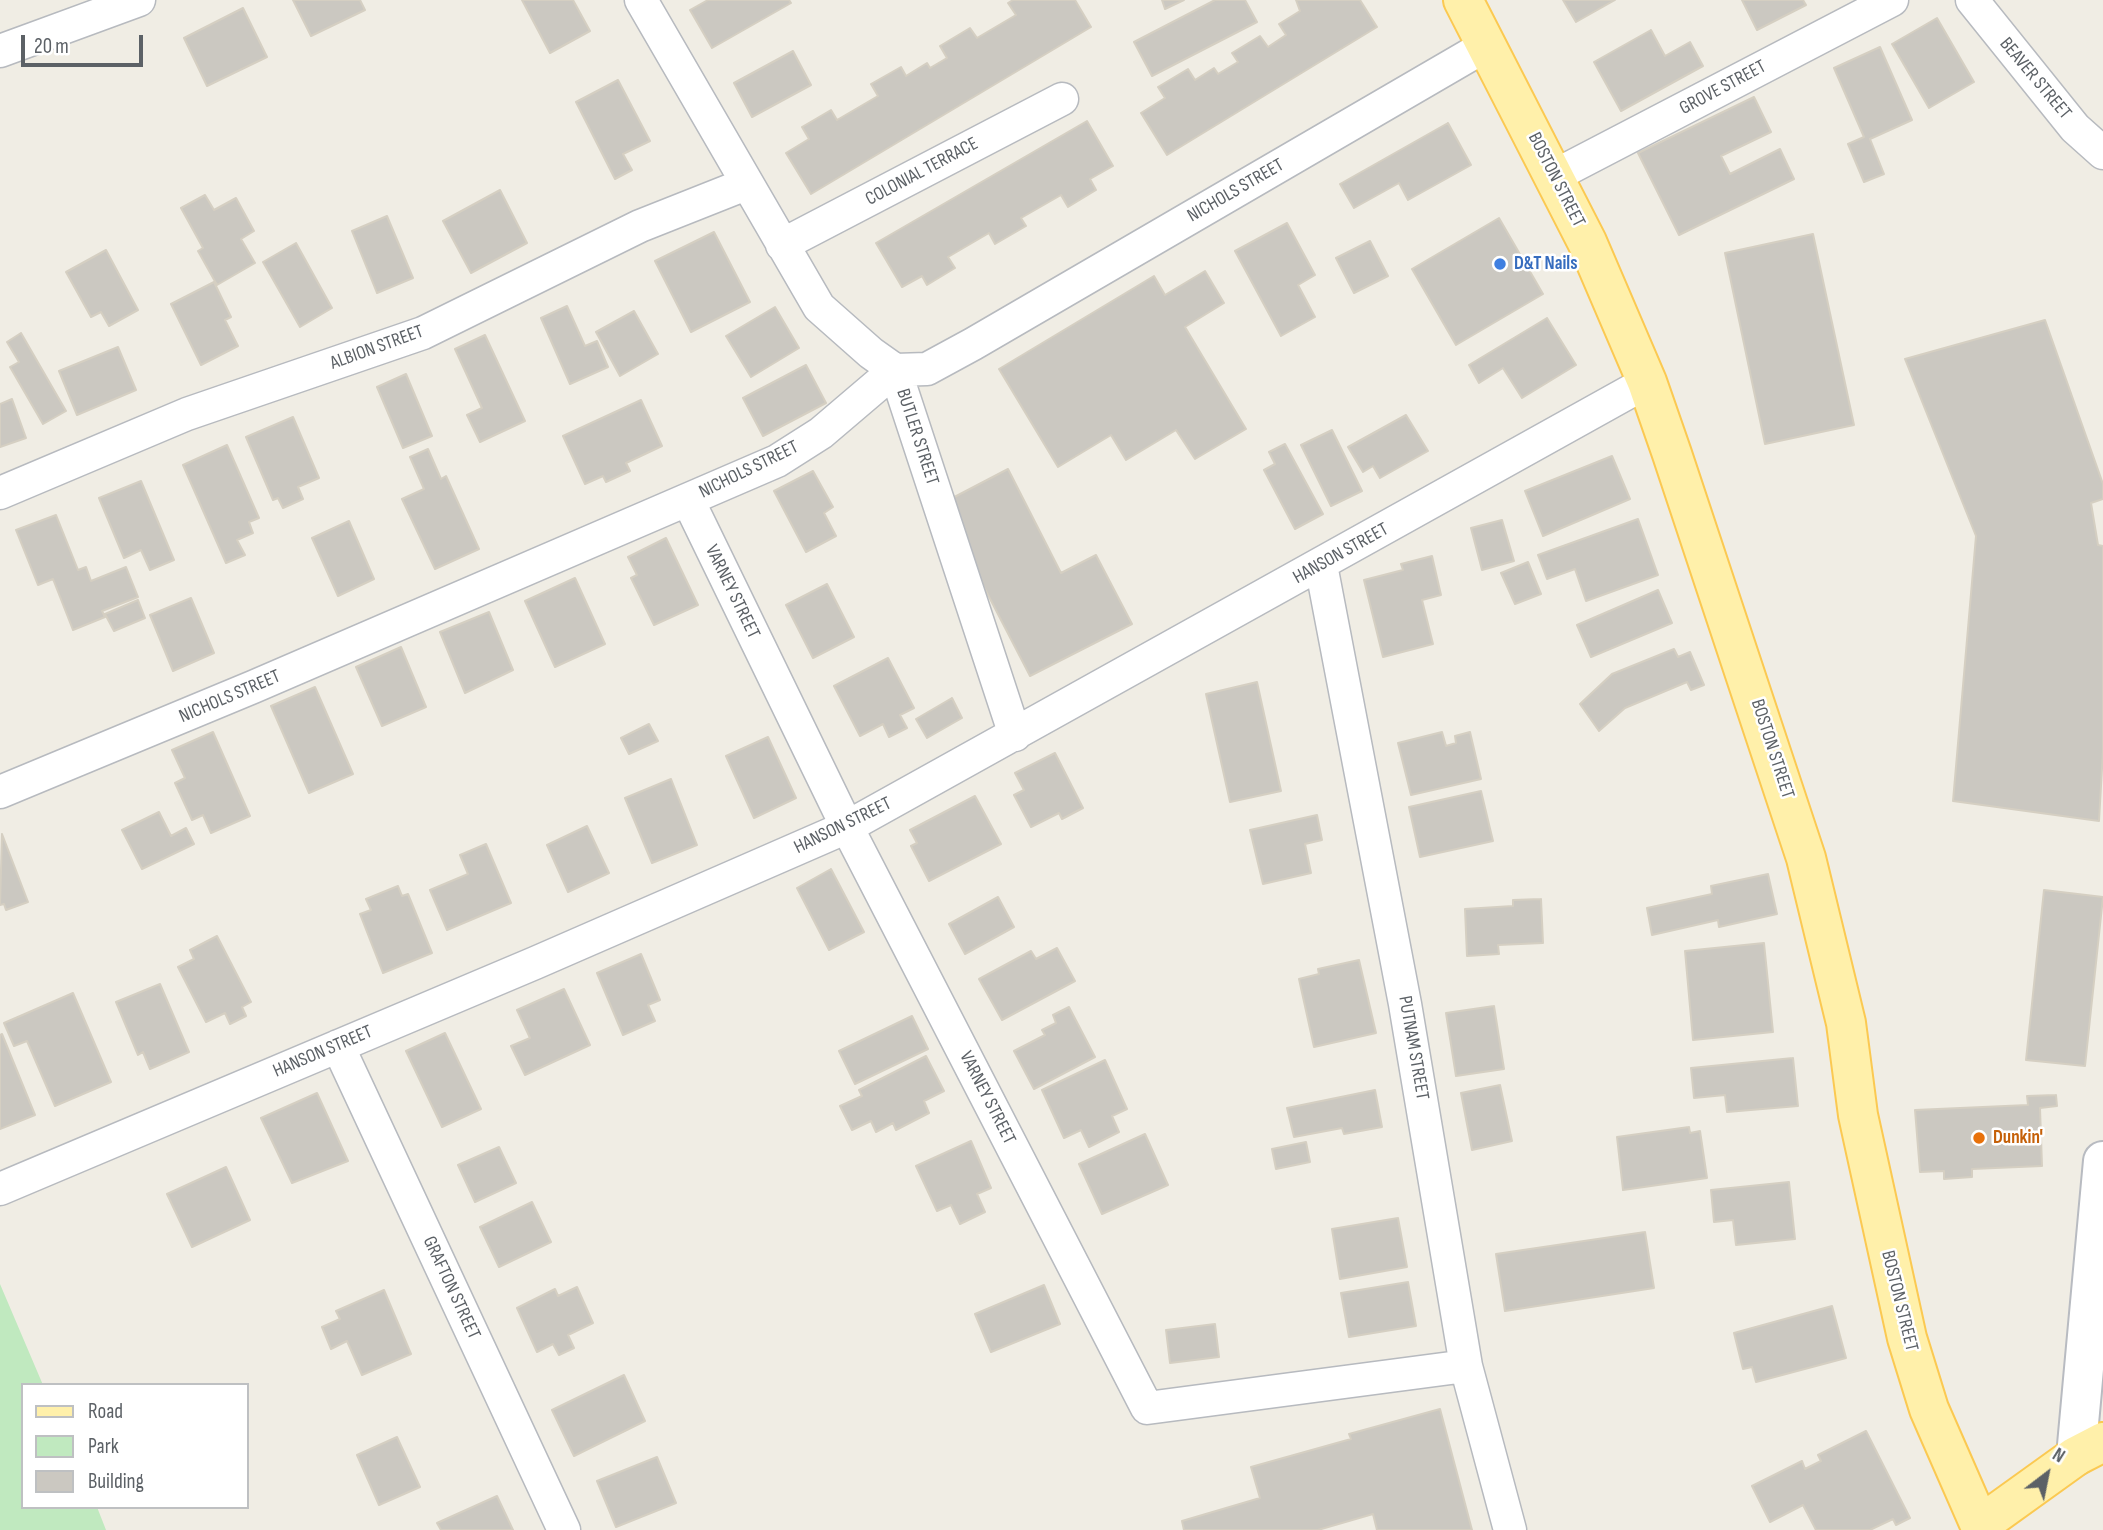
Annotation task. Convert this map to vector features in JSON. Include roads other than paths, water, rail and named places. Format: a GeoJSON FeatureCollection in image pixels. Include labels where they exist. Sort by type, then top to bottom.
{"type":"FeatureCollection","features":[{"type":"Feature","properties":{"kind":"main road","name":"BOSTON STREET"},"geometry":{"type":"LineString","coordinates":[[1463,0],[1592,253],[1647,382],[1806,858],[1846,1023],[1858,1115],[1907,1338],[1929,1409],[1978,1528]]}},
{"type":"Feature","properties":{"kind":"main road"},"geometry":{"type":"LineString","coordinates":[[1978,1528],[2089,1449]]}},
{"type":"Feature","properties":{"kind":"street"},"geometry":{"type":"LineString","coordinates":[[0,51],[138,0]]}},
{"type":"Feature","properties":{"kind":"street","name":"BUTLER STREET"},"geometry":{"type":"LineString","coordinates":[[641,0],[819,307],[895,370],[1015,735]]}},
{"type":"Feature","properties":{"kind":"street","name":"GROVE STREET"},"geometry":{"type":"LineString","coordinates":[[1554,176],[1892,0]]}},
{"type":"Feature","properties":{"kind":"street","name":"BEAVER STREET"},"geometry":{"type":"LineString","coordinates":[[1972,0],[2075,128],[2103,153]]}},
{"type":"Feature","properties":{"kind":"street","name":"NICHOLS STREET"},"geometry":{"type":"LineString","coordinates":[[0,792],[266,682],[777,461],[821,433],[895,370],[926,369],[973,344],[1487,45]]}},
{"type":"Feature","properties":{"kind":"street","name":"COLONIAL TERRACE"},"geometry":{"type":"LineString","coordinates":[[782,245],[1062,99]]}},
{"type":"Feature","properties":{"kind":"street","name":"ALBION STREET"},"geometry":{"type":"LineString","coordinates":[[0,493],[187,414],[423,333],[640,226],[746,184]]}},
{"type":"Feature","properties":{"kind":"street","name":"HANSON STREET"},"geometry":{"type":"LineString","coordinates":[[0,1189],[847,827],[1647,382]]}},
{"type":"Feature","properties":{"kind":"street","name":"VARNEY STREET"},"geometry":{"type":"LineString","coordinates":[[688,500],[847,827],[1147,1408],[1465,1366]]}},
{"type":"Feature","properties":{"kind":"street","name":"PUTNAM STREET"},"geometry":{"type":"LineString","coordinates":[[1321,565],[1405,1004],[1465,1366],[1510,1530]]}},
{"type":"Feature","properties":{"kind":"street","name":"GRAFTON STREET"},"geometry":{"type":"LineString","coordinates":[[338,1046],[564,1530]]}},
{"type":"Feature","properties":{"kind":"street"},"geometry":{"type":"LineString","coordinates":[[2089,1449],[2103,1161]]}},
{"type":"Feature","properties":{"kind":"place","name":"D&T Nails"},"geometry":{"type":"Point","coordinates":[1500,264]}},
{"type":"Feature","properties":{"kind":"place","name":"Dunkin'"},"geometry":{"type":"Point","coordinates":[1979,1138]}}]}
